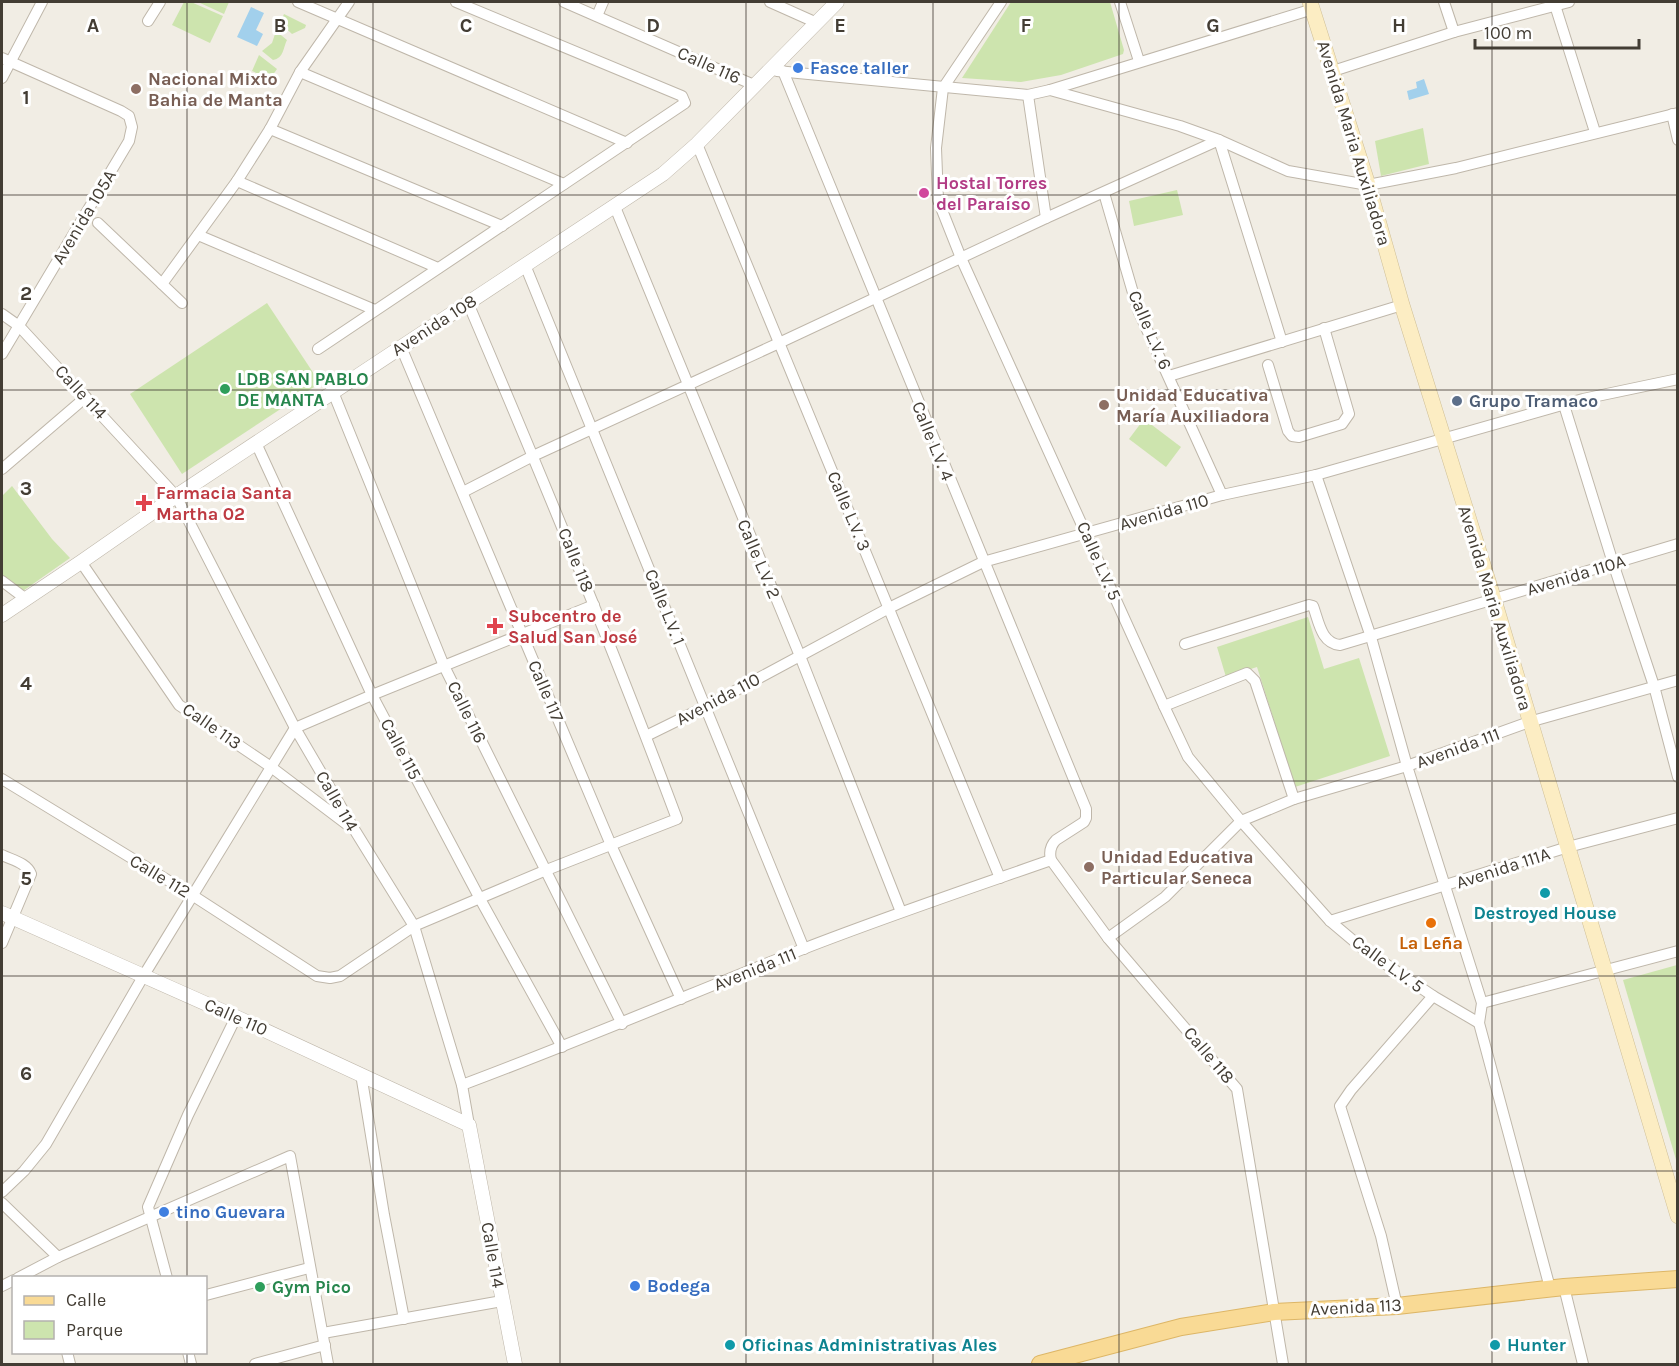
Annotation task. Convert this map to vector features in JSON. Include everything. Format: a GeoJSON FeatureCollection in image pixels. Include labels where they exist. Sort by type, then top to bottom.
{"type":"FeatureCollection","features":[{"type":"Feature","properties":{"kind":"main road","name":"Avenida Maria Auxiliadora"},"geometry":{"type":"LineString","coordinates":[[1312,5],[1368,185],[1402,306],[1494,600],[1677,1216]]}},
{"type":"Feature","properties":{"kind":"main road","name":"Avenida 113"},"geometry":{"type":"LineString","coordinates":[[1040,1365],[1091,1358],[1181,1328],[1274,1312],[1397,1306],[1557,1287],[1677,1279]]}},
{"type":"Feature","properties":{"kind":"street"},"geometry":{"type":"LineString","coordinates":[[2,78],[6,59],[42,2]]}},
{"type":"Feature","properties":{"kind":"street"},"geometry":{"type":"LineString","coordinates":[[148,21],[160,2]]}},
{"type":"Feature","properties":{"kind":"street"},"geometry":{"type":"LineString","coordinates":[[298,2],[627,143]]}},
{"type":"Feature","properties":{"kind":"street"},"geometry":{"type":"LineString","coordinates":[[162,284],[237,181],[270,129],[300,72],[349,2]]}},
{"type":"Feature","properties":{"kind":"street"},"geometry":{"type":"LineString","coordinates":[[318,349],[685,103],[684,98],[456,2]]}},
{"type":"Feature","properties":{"kind":"street","name":"Calle 116"},"geometry":{"type":"LineString","coordinates":[[564,2],[754,86]]}},
{"type":"Feature","properties":{"kind":"street"},"geometry":{"type":"LineString","coordinates":[[597,16],[603,2]]}},
{"type":"Feature","properties":{"kind":"street"},"geometry":{"type":"LineString","coordinates":[[771,2],[817,23]]}},
{"type":"Feature","properties":{"kind":"street","name":"Avenida 108"},"geometry":{"type":"LineString","coordinates":[[2,615],[176,496],[663,174],[697,144],[754,86],[777,71],[837,2]]}},
{"type":"Feature","properties":{"kind":"street","name":"Calle L.V. 5"},"geometry":{"type":"LineString","coordinates":[[1001,2],[943,88],[936,148],[938,200],[961,258],[1164,706],[1188,757],[1240,821],[1330,921],[1362,948],[1433,996],[1479,1023]]}},
{"type":"Feature","properties":{"kind":"street"},"geometry":{"type":"LineString","coordinates":[[1120,2],[1139,61]]}},
{"type":"Feature","properties":{"kind":"street"},"geometry":{"type":"LineString","coordinates":[[1444,2],[1454,32]]}},
{"type":"Feature","properties":{"kind":"street"},"geometry":{"type":"LineString","coordinates":[[1333,71],[1454,32],[1569,2]]}},
{"type":"Feature","properties":{"kind":"street"},"geometry":{"type":"LineString","coordinates":[[1555,4],[1595,132]]}},
{"type":"Feature","properties":{"kind":"street"},"geometry":{"type":"LineString","coordinates":[[777,71],[1028,95],[1050,90],[1312,5]]}},
{"type":"Feature","properties":{"kind":"street","name":"Avenida 105A"},"geometry":{"type":"LineString","coordinates":[[2,354],[129,141],[132,127],[129,116],[121,111],[6,59]]}},
{"type":"Feature","properties":{"kind":"street","name":"Calle L.V. 4"},"geometry":{"type":"LineString","coordinates":[[777,71],[875,298],[1086,809],[1084,822],[1052,844],[1049,855],[1051,860]]}},
{"type":"Feature","properties":{"kind":"street"},"geometry":{"type":"LineString","coordinates":[[300,72],[564,184]]}},
{"type":"Feature","properties":{"kind":"street"},"geometry":{"type":"LineString","coordinates":[[1050,90],[1180,126],[1219,140],[1288,171],[1368,185],[1456,168],[1675,113],[1677,140]]}},
{"type":"Feature","properties":{"kind":"street"},"geometry":{"type":"LineString","coordinates":[[1028,95],[1046,218]]}},
{"type":"Feature","properties":{"kind":"street"},"geometry":{"type":"LineString","coordinates":[[270,129],[502,226]]}},
{"type":"Feature","properties":{"kind":"street"},"geometry":{"type":"LineString","coordinates":[[463,492],[533,456],[687,384],[1219,140]]}},
{"type":"Feature","properties":{"kind":"street"},"geometry":{"type":"LineString","coordinates":[[1219,140],[1282,342]]}},
{"type":"Feature","properties":{"kind":"street","name":"Calle L.V. 3"},"geometry":{"type":"LineString","coordinates":[[697,144],[1000,878]]}},
{"type":"Feature","properties":{"kind":"street"},"geometry":{"type":"LineString","coordinates":[[237,181],[438,268]]}},
{"type":"Feature","properties":{"kind":"street","name":"Calle L.V. 6"},"geometry":{"type":"LineString","coordinates":[[1104,193],[1138,310],[1222,495]]}},
{"type":"Feature","properties":{"kind":"street","name":"Calle L.V. 2"},"geometry":{"type":"LineString","coordinates":[[615,207],[800,656],[901,912]]}},
{"type":"Feature","properties":{"kind":"street"},"geometry":{"type":"LineString","coordinates":[[98,223],[182,303]]}},
{"type":"Feature","properties":{"kind":"street"},"geometry":{"type":"LineString","coordinates":[[198,235],[375,310]]}},
{"type":"Feature","properties":{"kind":"street","name":"Calle L.V. 1"},"geometry":{"type":"LineString","coordinates":[[525,265],[804,949]]}},
{"type":"Feature","properties":{"kind":"street","name":"Calle 118"},"geometry":{"type":"LineString","coordinates":[[468,303],[594,605],[677,819],[611,845]]}},
{"type":"Feature","properties":{"kind":"street"},"geometry":{"type":"LineString","coordinates":[[1169,376],[1402,306]]}},
{"type":"Feature","properties":{"kind":"street","name":"Calle 114"},"geometry":{"type":"LineString","coordinates":[[2,314],[19,326],[176,496],[295,728],[414,926],[462,1085],[515,1365]]}},
{"type":"Feature","properties":{"kind":"street"},"geometry":{"type":"LineString","coordinates":[[1268,365],[1288,431],[1293,436],[1299,437],[1342,424],[1349,414],[1324,328]]}},
{"type":"Feature","properties":{"kind":"street","name":"Calle 117"},"geometry":{"type":"LineString","coordinates":[[401,347],[611,845],[681,999]]}},
{"type":"Feature","properties":{"kind":"street","name":"Avenida 110"},"geometry":{"type":"LineString","coordinates":[[646,736],[705,707],[889,608],[983,562],[1222,495],[1316,475],[1443,437],[1564,405],[1677,379]]}},
{"type":"Feature","properties":{"kind":"street","name":"Calle 116"},"geometry":{"type":"LineString","coordinates":[[333,392],[444,666],[622,1024]]}},
{"type":"Feature","properties":{"kind":"street"},"geometry":{"type":"LineString","coordinates":[[2,469],[86,397]]}},
{"type":"Feature","properties":{"kind":"street"},"geometry":{"type":"LineString","coordinates":[[1564,405],[1654,686],[1677,777]]}},
{"type":"Feature","properties":{"kind":"street","name":"Calle 115"},"geometry":{"type":"LineString","coordinates":[[256,443],[372,695],[562,1047]]}},
{"type":"Feature","properties":{"kind":"street"},"geometry":{"type":"LineString","coordinates":[[1316,475],[1371,637],[1407,766],[1482,1003],[1479,1023],[1557,1287],[1583,1365]]}},
{"type":"Feature","properties":{"kind":"street","name":"Avenida 110A"},"geometry":{"type":"LineString","coordinates":[[1185,644],[1309,605],[1313,606],[1326,640],[1340,645],[1677,544]]}},
{"type":"Feature","properties":{"kind":"street","name":"Calle 113"},"geometry":{"type":"LineString","coordinates":[[81,562],[179,705],[271,767],[354,829]]}},
{"type":"Feature","properties":{"kind":"street"},"geometry":{"type":"LineString","coordinates":[[2,581],[26,599]]}},
{"type":"Feature","properties":{"kind":"street"},"geometry":{"type":"LineString","coordinates":[[2,1192],[24,1171],[46,1144],[144,975],[295,728],[594,605]]}},
{"type":"Feature","properties":{"kind":"street"},"geometry":{"type":"LineString","coordinates":[[1164,706],[1247,673],[1254,681],[1294,799]]}},
{"type":"Feature","properties":{"kind":"street","name":"Avenida 111"},"geometry":{"type":"LineString","coordinates":[[1240,821],[1294,799],[1407,766],[1529,722],[1677,680]]}},
{"type":"Feature","properties":{"kind":"street","name":"Calle 112"},"geometry":{"type":"LineString","coordinates":[[2,779],[192,895],[317,976],[330,978],[340,976],[414,926]]}},
{"type":"Feature","properties":{"kind":"street","name":"Avenida 111A"},"geometry":{"type":"LineString","coordinates":[[1330,921],[1568,847],[1677,818]]}},
{"type":"Feature","properties":{"kind":"street"},"geometry":{"type":"LineString","coordinates":[[1108,938],[1165,897],[1240,821]]}},
{"type":"Feature","properties":{"kind":"street"},"geometry":{"type":"LineString","coordinates":[[414,926],[544,870],[611,845]]}},
{"type":"Feature","properties":{"kind":"street"},"geometry":{"type":"LineString","coordinates":[[2,855],[25,865],[31,874],[8,916],[2,943]]}},
{"type":"Feature","properties":{"kind":"street","name":"Calle 118"},"geometry":{"type":"LineString","coordinates":[[1051,860],[1108,938],[1237,1089],[1283,1365]]}},
{"type":"Feature","properties":{"kind":"street","name":"Avenida 111"},"geometry":{"type":"LineString","coordinates":[[462,1085],[622,1024],[804,949],[901,912],[1051,860]]}},
{"type":"Feature","properties":{"kind":"street","name":"Calle 110"},"geometry":{"type":"LineString","coordinates":[[8,916],[144,975],[469,1125]]}},
{"type":"Feature","properties":{"kind":"street"},"geometry":{"type":"LineString","coordinates":[[1482,1003],[1677,951]]}},
{"type":"Feature","properties":{"kind":"street"},"geometry":{"type":"LineString","coordinates":[[1397,1306],[1381,1236],[1340,1106],[1351,1090],[1433,996]]}},
{"type":"Feature","properties":{"kind":"street"},"geometry":{"type":"LineString","coordinates":[[166,1276],[148,1207],[188,1115],[236,1017]]}},
{"type":"Feature","properties":{"kind":"street"},"geometry":{"type":"LineString","coordinates":[[361,1074],[404,1319]]}},
{"type":"Feature","properties":{"kind":"street"},"geometry":{"type":"LineString","coordinates":[[22,1276],[58,1257],[290,1156],[328,1365]]}},
{"type":"Feature","properties":{"kind":"street"},"geometry":{"type":"LineString","coordinates":[[2,1203],[58,1257]]}},
{"type":"Feature","properties":{"kind":"street"},"geometry":{"type":"LineString","coordinates":[[42,1265],[45,1276]]}},
{"type":"Feature","properties":{"kind":"street"},"geometry":{"type":"LineString","coordinates":[[207,1295],[309,1268]]}},
{"type":"Feature","properties":{"kind":"street"},"geometry":{"type":"LineString","coordinates":[[255,1365],[324,1339],[404,1319],[502,1301]]}},
{"type":"Feature","properties":{"kind":"green space"},"geometry":{"type":"Polygon","coordinates":[[[184,2],[191,2],[223,16],[210,43],[172,25],[184,2]]]}},
{"type":"Feature","properties":{"kind":"green space"},"geometry":{"type":"Polygon","coordinates":[[[198,2],[229,2],[224,14],[198,2]]]}},
{"type":"Feature","properties":{"kind":"green space"},"geometry":{"type":"Polygon","coordinates":[[[1011,2],[1110,2],[1124,50],[1123,54],[1061,75],[1021,82],[962,78],[1011,2]]]}},
{"type":"Feature","properties":{"kind":"green space"},"geometry":{"type":"Polygon","coordinates":[[[284,14],[306,25],[305,28],[292,34],[280,23],[284,14]]]}},
{"type":"Feature","properties":{"kind":"green space"},"geometry":{"type":"Polygon","coordinates":[[[276,31],[287,40],[281,55],[273,60],[262,51],[272,43],[276,31]]]}},
{"type":"Feature","properties":{"kind":"green space"},"geometry":{"type":"Polygon","coordinates":[[[259,55],[277,69],[270,79],[252,71],[259,55]]]}},
{"type":"Feature","properties":{"kind":"green space"},"geometry":{"type":"Polygon","coordinates":[[[1423,128],[1429,164],[1381,176],[1375,141],[1423,128]]]}},
{"type":"Feature","properties":{"kind":"green space"},"geometry":{"type":"Polygon","coordinates":[[[1177,190],[1183,215],[1134,226],[1129,201],[1177,190]]]}},
{"type":"Feature","properties":{"kind":"green space","name":"LDB SAN PABLO DE MANTA"},"geometry":{"type":"Polygon","coordinates":[[[267,303],[320,383],[182,474],[130,394],[267,303]]]}},
{"type":"Feature","properties":{"kind":"green space"},"geometry":{"type":"Polygon","coordinates":[[[1144,419],[1181,447],[1166,467],[1129,439],[1144,419]]]}},
{"type":"Feature","properties":{"kind":"green space"},"geometry":{"type":"Polygon","coordinates":[[[12,486],[52,539],[70,558],[20,593],[2,579],[2,496],[12,486]]]}},
{"type":"Feature","properties":{"kind":"green space"},"geometry":{"type":"Polygon","coordinates":[[[1308,617],[1324,669],[1359,658],[1390,756],[1295,787],[1257,667],[1226,677],[1217,647],[1308,617]]]}},
{"type":"Feature","properties":{"kind":"green space"},"geometry":{"type":"Polygon","coordinates":[[[1678,965],[1677,1163],[1623,980],[1678,965]]]}},
{"type":"Feature","properties":{"kind":"water"},"geometry":{"type":"Polygon","coordinates":[[[251,7],[264,13],[256,30],[263,34],[257,46],[237,37],[251,7]]]}},
{"type":"Feature","properties":{"kind":"water"},"geometry":{"type":"Polygon","coordinates":[[[1424,79],[1429,94],[1409,100],[1407,91],[1417,88],[1416,82],[1424,79]]]}},
{"type":"Feature","properties":{"kind":"place","name":"Fasce taller"},"geometry":{"type":"Point","coordinates":[798,68]}},
{"type":"Feature","properties":{"kind":"place","name":"Nacional Mixto Bahia de Manta"},"geometry":{"type":"Point","coordinates":[136,89]}},
{"type":"Feature","properties":{"kind":"place","name":"Hostal Torres del Paraíso"},"geometry":{"type":"Point","coordinates":[924,193]}},
{"type":"Feature","properties":{"kind":"place","name":"LDB SAN PABLO DE MANTA"},"geometry":{"type":"Point","coordinates":[225,389]}},
{"type":"Feature","properties":{"kind":"place","name":"Grupo Tramaco"},"geometry":{"type":"Point","coordinates":[1457,401]}},
{"type":"Feature","properties":{"kind":"place","name":"Unidad Educativa María Auxiliadora"},"geometry":{"type":"Point","coordinates":[1104,405]}},
{"type":"Feature","properties":{"kind":"place","name":"Farmacia Santa Martha 02"},"geometry":{"type":"Point","coordinates":[144,503]}},
{"type":"Feature","properties":{"kind":"place","name":"Subcentro de Salud San José"},"geometry":{"type":"Point","coordinates":[495,626]}},
{"type":"Feature","properties":{"kind":"place","name":"Unidad Educativa Particular Seneca"},"geometry":{"type":"Point","coordinates":[1089,867]}},
{"type":"Feature","properties":{"kind":"place","name":"Destroyed House"},"geometry":{"type":"Point","coordinates":[1545,893]}},
{"type":"Feature","properties":{"kind":"place","name":"La Leña"},"geometry":{"type":"Point","coordinates":[1431,923]}},
{"type":"Feature","properties":{"kind":"place","name":"tino Guevara"},"geometry":{"type":"Point","coordinates":[164,1212]}},
{"type":"Feature","properties":{"kind":"place","name":"Bodega"},"geometry":{"type":"Point","coordinates":[635,1286]}},
{"type":"Feature","properties":{"kind":"place","name":"Gym Pico"},"geometry":{"type":"Point","coordinates":[260,1287]}},
{"type":"Feature","properties":{"kind":"place","name":"Oficinas Administrativas Ales"},"geometry":{"type":"Point","coordinates":[730,1345]}},
{"type":"Feature","properties":{"kind":"place","name":"Hunter"},"geometry":{"type":"Point","coordinates":[1495,1345]}}]}
